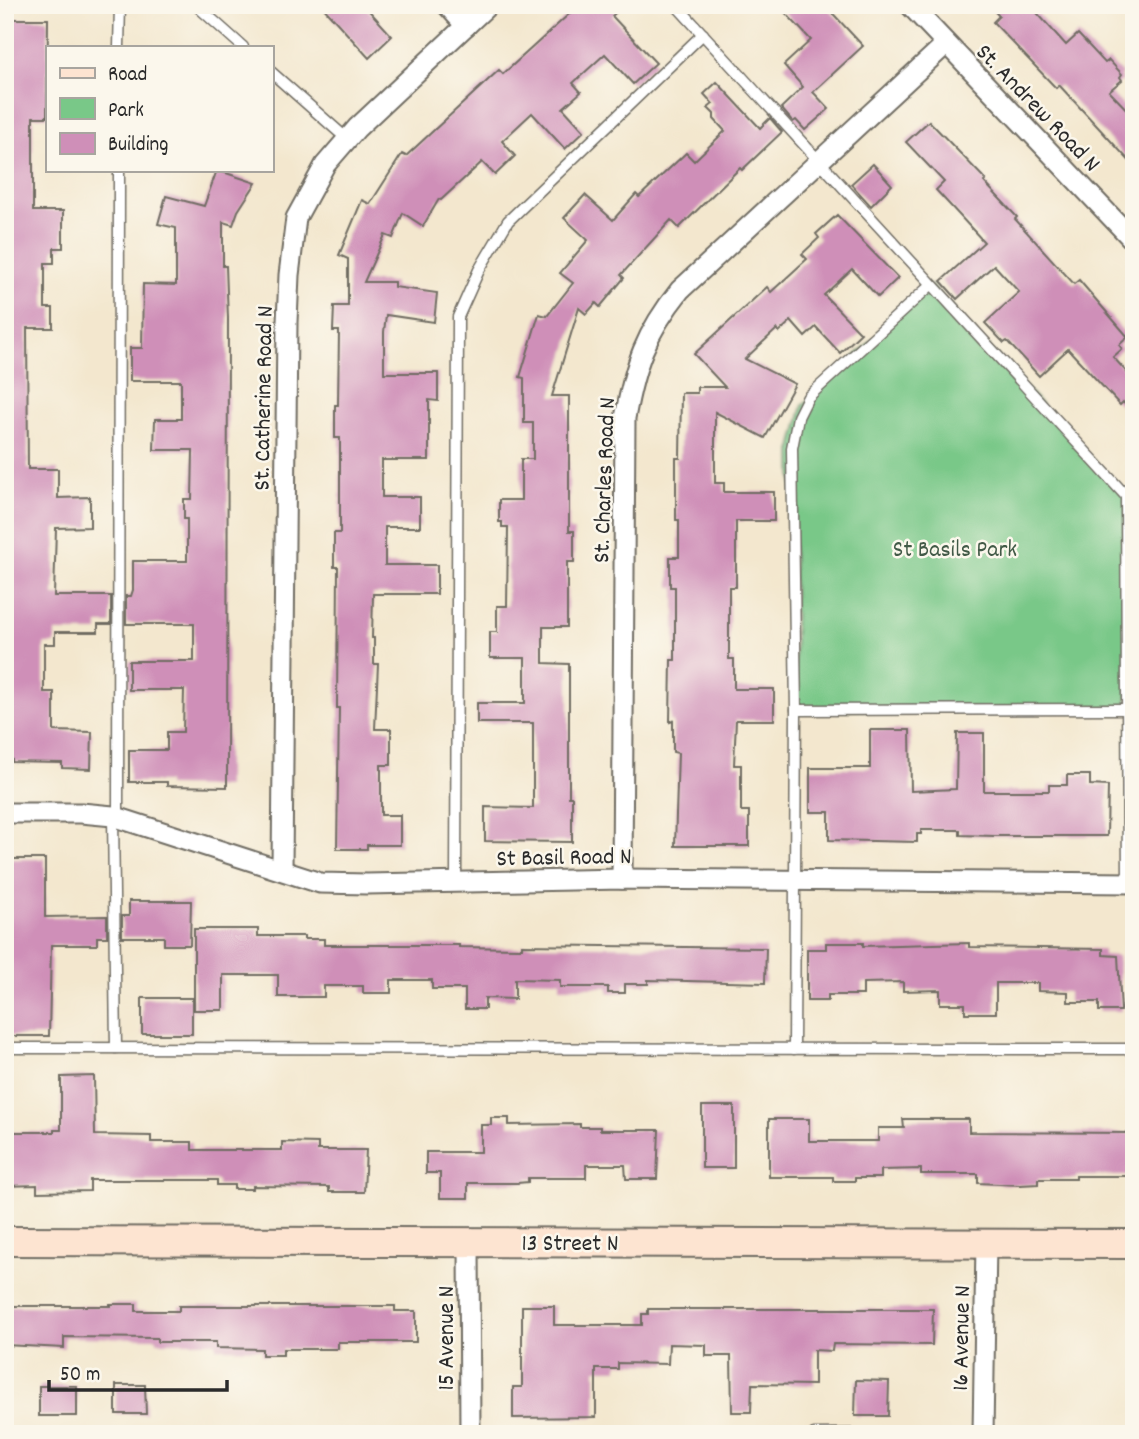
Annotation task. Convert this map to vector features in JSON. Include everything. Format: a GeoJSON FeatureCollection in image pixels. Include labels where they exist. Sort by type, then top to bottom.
{"type":"FeatureCollection","features":[{"type":"Feature","properties":{"kind":"street"},"geometry":{"type":"LineString","coordinates":[[447,5],[466,26]]}},
{"type":"Feature","properties":{"kind":"street","name":"St. Catherine Road N"},"geometry":{"type":"LineString","coordinates":[[282,869],[287,322],[291,249],[296,218],[325,165],[347,139],[488,5]]}},
{"type":"Feature","properties":{"kind":"street","name":"St. Andrew Road N"},"geometry":{"type":"LineString","coordinates":[[910,5],[1134,241]]}},
{"type":"Feature","properties":{"kind":"street","name":"St. Charles Road N"},"geometry":{"type":"LineString","coordinates":[[622,879],[625,418],[641,351],[658,318],[680,290],[946,44]]}},
{"type":"Feature","properties":{"kind":"street","name":"St Basil Road N"},"geometry":{"type":"LineString","coordinates":[[5,813],[81,813],[116,817],[320,883],[622,879],[1131,883]]}},
{"type":"Feature","properties":{"kind":"street","name":"13 Street N"},"geometry":{"type":"LineString","coordinates":[[5,1241],[1134,1244]]}},
{"type":"Feature","properties":{"kind":"street","name":"15 Avenue N"},"geometry":{"type":"LineString","coordinates":[[469,1242],[470,1434]]}},
{"type":"Feature","properties":{"kind":"street","name":"16 Avenue N"},"geometry":{"type":"LineString","coordinates":[[983,1433],[986,1243]]}},
{"type":"Feature","properties":{"kind":"lane"},"geometry":{"type":"LineString","coordinates":[[119,46],[120,5]]}},
{"type":"Feature","properties":{"kind":"lane"},"geometry":{"type":"LineString","coordinates":[[196,5],[242,46]]}},
{"type":"Feature","properties":{"kind":"lane"},"geometry":{"type":"LineString","coordinates":[[676,5],[1126,496],[1131,883]]}},
{"type":"Feature","properties":{"kind":"lane"},"geometry":{"type":"LineString","coordinates":[[456,883],[458,317],[479,270],[508,221],[703,34]]}},
{"type":"Feature","properties":{"kind":"lane"},"geometry":{"type":"LineString","coordinates":[[273,74],[347,139]]}},
{"type":"Feature","properties":{"kind":"lane"},"geometry":{"type":"LineString","coordinates":[[116,1048],[119,172]]}},
{"type":"Feature","properties":{"kind":"lane"},"geometry":{"type":"LineString","coordinates":[[794,1049],[796,710],[792,448],[797,417],[808,397],[931,285]]}},
{"type":"Feature","properties":{"kind":"lane"},"geometry":{"type":"LineString","coordinates":[[796,710],[1127,709]]}},
{"type":"Feature","properties":{"kind":"lane"},"geometry":{"type":"LineString","coordinates":[[5,1048],[1134,1049]]}},
{"type":"Feature","properties":{"kind":"lane"},"geometry":{"type":"LineString","coordinates":[[814,1434],[983,1433]]}},
{"type":"Feature","properties":{"kind":"green space","name":"St Basils Park"},"geometry":{"type":"Polygon","coordinates":[[[931,285],[1126,496],[1127,709],[796,710],[792,448],[803,405],[931,285]]]}},
{"type":"Feature","properties":{"kind":"building"},"geometry":{"type":"Polygon","coordinates":[[[321,5],[364,5],[392,36],[369,58],[321,5]]]}},
{"type":"Feature","properties":{"kind":"building"},"geometry":{"type":"Polygon","coordinates":[[[579,5],[624,5],[612,16],[656,63],[633,84],[605,54],[573,83],[581,92],[563,108],[584,131],[565,149],[532,113],[502,141],[515,156],[495,175],[482,162],[439,199],[423,226],[403,213],[393,238],[385,235],[364,282],[394,282],[394,287],[437,293],[434,322],[386,315],[384,373],[438,373],[438,401],[429,400],[429,460],[382,460],[382,497],[420,497],[420,527],[385,527],[385,565],[437,565],[437,594],[373,594],[372,638],[374,664],[378,664],[375,729],[391,729],[391,765],[381,765],[381,815],[400,815],[400,845],[337,849],[338,567],[334,567],[334,533],[340,533],[340,438],[335,438],[339,331],[333,331],[334,306],[348,306],[348,259],[339,255],[362,200],[370,204],[402,154],[406,156],[499,70],[503,74],[579,5]]]}},
{"type":"Feature","properties":{"kind":"building"},"geometry":{"type":"Polygon","coordinates":[[[778,5],[825,5],[863,46],[813,92],[829,109],[805,130],[796,120],[793,122],[781,108],[803,87],[784,65],[811,40],[778,5]]]}},
{"type":"Feature","properties":{"kind":"building"},"geometry":{"type":"Polygon","coordinates":[[[989,5],[1030,5],[1066,45],[1078,34],[1105,63],[1109,60],[1122,74],[1122,80],[1109,91],[1134,117],[1134,166],[1059,85],[1056,88],[993,22],[999,16],[989,5]]]}},
{"type":"Feature","properties":{"kind":"building"},"geometry":{"type":"Polygon","coordinates":[[[5,19],[48,19],[46,117],[33,117],[33,211],[63,211],[63,248],[54,248],[54,263],[45,263],[45,308],[53,308],[53,328],[27,328],[28,469],[58,469],[58,498],[90,497],[90,527],[56,528],[54,596],[111,596],[111,624],[98,624],[98,632],[55,632],[55,644],[44,644],[44,692],[54,692],[54,731],[92,732],[91,769],[62,768],[62,763],[12,762],[12,759],[5,759],[5,19]]]}},
{"type":"Feature","properties":{"kind":"building"},"geometry":{"type":"Polygon","coordinates":[[[717,82],[760,128],[770,118],[782,132],[742,170],[740,168],[679,228],[671,220],[621,275],[624,278],[600,307],[596,303],[586,314],[579,308],[552,396],[569,396],[569,531],[574,531],[574,562],[567,562],[567,627],[543,627],[543,663],[569,664],[569,797],[572,797],[572,842],[485,841],[485,807],[533,808],[533,723],[477,723],[477,703],[525,703],[525,658],[490,658],[490,632],[497,632],[497,606],[507,606],[508,527],[502,527],[502,522],[499,522],[499,500],[521,500],[521,459],[533,459],[533,423],[524,423],[524,378],[520,377],[539,314],[547,316],[573,283],[560,273],[588,240],[564,218],[585,195],[613,220],[636,194],[639,197],[686,153],[694,161],[725,131],[714,119],[714,114],[708,108],[713,104],[704,94],[717,82]]]}},
{"type":"Feature","properties":{"kind":"building"},"geometry":{"type":"Polygon","coordinates":[[[929,121],[986,180],[984,182],[1017,217],[1015,219],[1074,284],[1079,280],[1128,337],[1119,345],[1122,349],[1113,357],[1134,380],[1134,414],[1123,402],[1120,405],[1068,349],[1039,376],[1007,341],[1004,343],[985,323],[1019,292],[994,265],[957,299],[941,281],[984,242],[936,190],[944,182],[906,142],[929,121]]]}},
{"type":"Feature","properties":{"kind":"building"},"geometry":{"type":"Polygon","coordinates":[[[873,164],[892,185],[871,206],[851,184],[873,164]]]}},
{"type":"Feature","properties":{"kind":"building"},"geometry":{"type":"Polygon","coordinates":[[[216,172],[256,183],[238,211],[233,225],[223,222],[223,266],[226,266],[228,318],[227,787],[129,782],[129,750],[167,750],[167,732],[183,732],[184,690],[129,690],[129,661],[194,661],[194,624],[126,624],[126,596],[131,596],[133,590],[133,561],[187,561],[184,499],[192,499],[193,450],[154,450],[155,419],[181,419],[181,381],[130,381],[130,348],[142,348],[143,284],[176,285],[176,228],[158,224],[166,196],[204,206],[216,172]]]}},
{"type":"Feature","properties":{"kind":"building"},"geometry":{"type":"Polygon","coordinates":[[[837,215],[898,278],[878,297],[852,269],[824,295],[861,333],[840,353],[816,327],[805,337],[791,321],[779,332],[777,329],[745,359],[795,384],[765,438],[715,412],[715,483],[724,483],[724,492],[774,492],[774,521],[736,521],[736,587],[729,587],[729,659],[734,659],[734,689],[774,689],[774,720],[736,720],[734,765],[741,765],[741,811],[749,811],[749,846],[675,846],[678,753],[673,752],[673,721],[670,722],[671,660],[675,660],[675,587],[670,587],[670,557],[679,557],[676,458],[680,458],[681,393],[697,393],[697,387],[725,387],[694,354],[767,287],[771,292],[807,259],[802,254],[819,238],[816,234],[837,215]]]}},
{"type":"Feature","properties":{"kind":"building"},"geometry":{"type":"Polygon","coordinates":[[[870,730],[910,730],[911,791],[956,789],[957,733],[984,733],[984,791],[1049,791],[1049,785],[1067,785],[1067,775],[1090,775],[1090,785],[1108,786],[1107,836],[960,835],[960,830],[921,830],[921,834],[917,834],[917,842],[829,840],[829,812],[810,812],[810,768],[870,768],[870,730]]]}},
{"type":"Feature","properties":{"kind":"building"},"geometry":{"type":"Polygon","coordinates":[[[5,859],[45,859],[45,917],[107,916],[107,937],[97,937],[97,945],[51,945],[49,1036],[5,1036],[5,859]]]}},
{"type":"Feature","properties":{"kind":"building"},"geometry":{"type":"Polygon","coordinates":[[[129,901],[191,901],[190,945],[164,945],[164,937],[122,937],[122,916],[129,916],[129,901]]]}},
{"type":"Feature","properties":{"kind":"building"},"geometry":{"type":"Polygon","coordinates":[[[194,929],[258,929],[258,936],[304,936],[304,939],[324,939],[324,945],[766,948],[765,983],[648,980],[648,984],[625,984],[625,993],[608,993],[608,987],[560,987],[560,980],[515,979],[515,999],[485,998],[485,1009],[465,1009],[465,989],[432,989],[432,980],[391,980],[391,993],[363,993],[363,986],[324,986],[324,997],[278,997],[278,975],[223,975],[223,1010],[194,1010],[194,929]]]}},
{"type":"Feature","properties":{"kind":"building"},"geometry":{"type":"Polygon","coordinates":[[[826,943],[863,943],[863,946],[969,943],[969,947],[1103,949],[1103,955],[1118,956],[1121,1011],[1099,1011],[1099,1002],[1068,1002],[1068,992],[1038,991],[1038,983],[996,983],[996,1013],[965,1013],[965,1004],[940,1004],[940,990],[903,991],[903,982],[863,983],[863,995],[828,995],[828,1001],[807,1001],[807,949],[826,949],[826,943]]]}},
{"type":"Feature","properties":{"kind":"building"},"geometry":{"type":"Polygon","coordinates":[[[142,998],[192,998],[192,1034],[142,1034],[142,998]]]}},
{"type":"Feature","properties":{"kind":"building"},"geometry":{"type":"Polygon","coordinates":[[[94,1076],[95,1135],[151,1136],[151,1142],[192,1142],[192,1150],[282,1150],[282,1142],[318,1143],[318,1150],[366,1150],[364,1192],[329,1192],[329,1187],[253,1186],[253,1189],[234,1189],[234,1185],[217,1185],[217,1180],[90,1180],[90,1191],[37,1192],[37,1185],[5,1186],[5,1132],[61,1130],[61,1077],[94,1076]]]}},
{"type":"Feature","properties":{"kind":"building"},"geometry":{"type":"Polygon","coordinates":[[[702,1106],[734,1106],[734,1168],[702,1168],[702,1106]]]}},
{"type":"Feature","properties":{"kind":"building"},"geometry":{"type":"Polygon","coordinates":[[[491,1118],[509,1118],[509,1125],[580,1124],[580,1127],[600,1127],[600,1130],[659,1130],[657,1179],[626,1179],[625,1165],[586,1165],[586,1178],[528,1178],[528,1182],[517,1183],[468,1183],[468,1198],[440,1198],[440,1173],[426,1173],[426,1152],[481,1152],[481,1125],[491,1125],[491,1118]]]}},
{"type":"Feature","properties":{"kind":"building"},"geometry":{"type":"Polygon","coordinates":[[[769,1119],[809,1119],[809,1141],[878,1141],[878,1128],[904,1128],[903,1119],[969,1119],[969,1132],[1134,1133],[1134,1176],[1038,1179],[1038,1184],[1020,1185],[978,1183],[978,1174],[921,1174],[921,1169],[881,1170],[881,1178],[855,1178],[855,1181],[833,1181],[833,1177],[769,1177],[769,1119]]]}},
{"type":"Feature","properties":{"kind":"building"},"geometry":{"type":"Polygon","coordinates":[[[136,1304],[136,1311],[179,1311],[179,1306],[395,1306],[395,1311],[416,1311],[416,1342],[338,1342],[338,1349],[283,1349],[283,1355],[262,1355],[262,1349],[216,1348],[216,1342],[157,1342],[157,1338],[64,1337],[64,1348],[5,1345],[5,1312],[9,1306],[136,1304]]]}},
{"type":"Feature","properties":{"kind":"building"},"geometry":{"type":"Polygon","coordinates":[[[522,1306],[554,1306],[554,1325],[642,1325],[642,1314],[648,1314],[648,1309],[933,1309],[932,1345],[833,1344],[832,1351],[814,1350],[814,1385],[752,1384],[751,1412],[732,1412],[731,1356],[706,1356],[706,1345],[669,1344],[668,1364],[618,1363],[618,1369],[596,1369],[596,1417],[513,1418],[513,1387],[522,1387],[522,1306]]]}},
{"type":"Feature","properties":{"kind":"building"},"geometry":{"type":"Polygon","coordinates":[[[856,1380],[889,1381],[888,1416],[855,1416],[856,1380]]]}},
{"type":"Feature","properties":{"kind":"building"},"geometry":{"type":"Polygon","coordinates":[[[116,1385],[145,1385],[146,1414],[116,1414],[116,1385]]]}},
{"type":"Feature","properties":{"kind":"building"},"geometry":{"type":"Polygon","coordinates":[[[39,1386],[77,1386],[77,1416],[39,1416],[39,1386]]]}}]}
